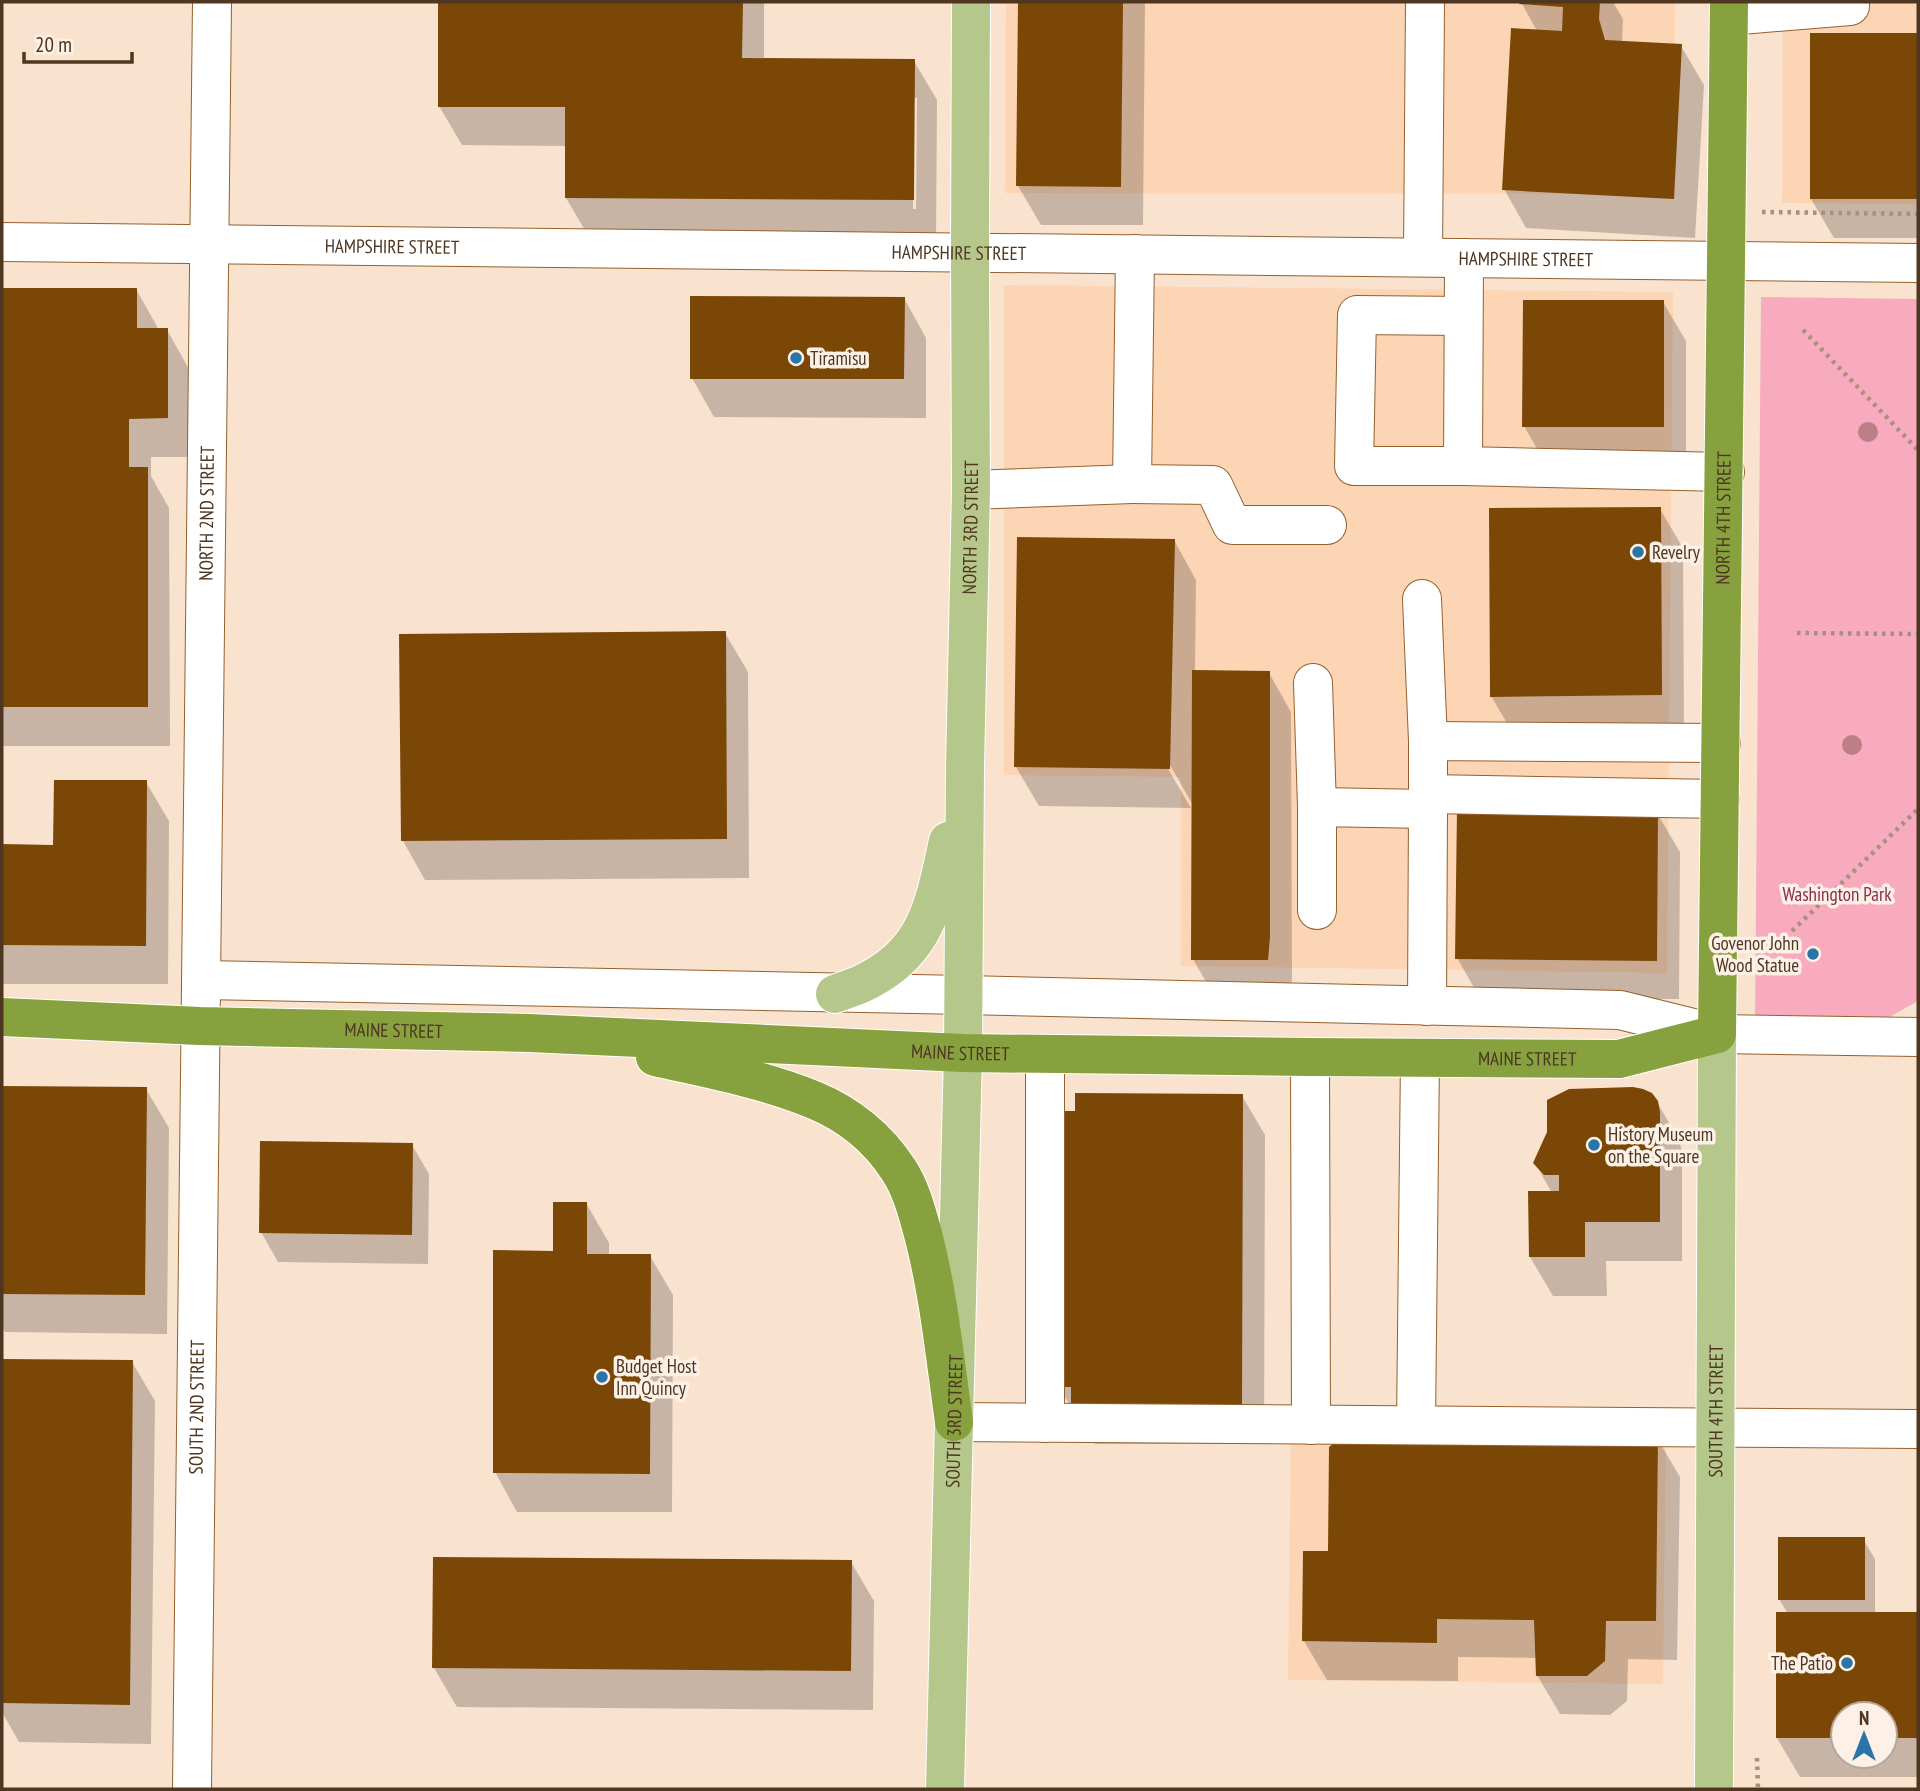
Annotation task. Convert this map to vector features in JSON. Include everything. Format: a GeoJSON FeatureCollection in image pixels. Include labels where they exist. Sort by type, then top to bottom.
{"type":"FeatureCollection","features":[{"type":"Feature","properties":{"kind":"highway","name":"NORTH 4TH STREET"},"geometry":{"type":"LineString","coordinates":[[1717,1034],[1729,9]]}},
{"type":"Feature","properties":{"kind":"highway","name":"MAINE STREET"},"geometry":{"type":"LineString","coordinates":[[2,1017],[200,1026],[529,1033],[963,1053],[1310,1057],[1619,1059],[1717,1034]]}},
{"type":"Feature","properties":{"kind":"highway"},"geometry":{"type":"LineString","coordinates":[[529,1033],[643,1054],[749,1079],[814,1100],[849,1118],[877,1142],[900,1171],[915,1205],[934,1275],[954,1422]]}},
{"type":"Feature","properties":{"kind":"main road","name":"NORTH 3RD STREET"},"geometry":{"type":"LineString","coordinates":[[963,1053],[964,767],[971,490],[971,2]]}},
{"type":"Feature","properties":{"kind":"main road"},"geometry":{"type":"LineString","coordinates":[[835,994],[871,980],[902,958],[921,933],[935,900],[964,767]]}},
{"type":"Feature","properties":{"kind":"main road","name":"SOUTH 4TH STREET"},"geometry":{"type":"LineString","coordinates":[[1714,1789],[1717,1034]]}},
{"type":"Feature","properties":{"kind":"main road","name":"SOUTH 3RD STREET"},"geometry":{"type":"LineString","coordinates":[[945,1789],[963,1053]]}},
{"type":"Feature","properties":{"kind":"street","name":"NORTH 2ND STREET"},"geometry":{"type":"LineString","coordinates":[[200,1026],[212,2]]}},
{"type":"Feature","properties":{"kind":"street"},"geometry":{"type":"LineString","coordinates":[[1423,257],[1425,2]]}},
{"type":"Feature","properties":{"kind":"street"},"geometry":{"type":"LineString","coordinates":[[1729,9],[1850,6],[1850,2]]}},
{"type":"Feature","properties":{"kind":"street","name":"HAMPSHIRE STREET"},"geometry":{"type":"LineString","coordinates":[[2,242],[1918,263]]}},
{"type":"Feature","properties":{"kind":"street"},"geometry":{"type":"LineString","coordinates":[[1132,484],[1135,254]]}},
{"type":"Feature","properties":{"kind":"street"},"geometry":{"type":"LineString","coordinates":[[1463,466],[1464,258]]}},
{"type":"Feature","properties":{"kind":"street"},"geometry":{"type":"LineString","coordinates":[[1463,316],[1357,315],[1354,466],[1725,472]]}},
{"type":"Feature","properties":{"kind":"street"},"geometry":{"type":"LineString","coordinates":[[971,490],[1132,484],[1213,485],[1232,525],[1327,525]]}},
{"type":"Feature","properties":{"kind":"street"},"geometry":{"type":"LineString","coordinates":[[1422,598],[1428,741],[1427,1006]]}},
{"type":"Feature","properties":{"kind":"street"},"geometry":{"type":"LineString","coordinates":[[1313,683],[1317,911]]}},
{"type":"Feature","properties":{"kind":"street"},"geometry":{"type":"LineString","coordinates":[[1428,741],[1721,743]]}},
{"type":"Feature","properties":{"kind":"street"},"geometry":{"type":"LineString","coordinates":[[1317,807],[1428,802],[1720,799]]}},
{"type":"Feature","properties":{"kind":"street","name":"MAINE STREET"},"geometry":{"type":"LineString","coordinates":[[201,980],[1620,1010],[1717,1034],[1918,1037]]}},
{"type":"Feature","properties":{"kind":"street","name":"SOUTH 2ND STREET"},"geometry":{"type":"LineString","coordinates":[[192,1789],[200,1026]]}},
{"type":"Feature","properties":{"kind":"street"},"geometry":{"type":"LineString","coordinates":[[1045,1054],[1045,1423]]}},
{"type":"Feature","properties":{"kind":"street"},"geometry":{"type":"LineString","coordinates":[[1310,1057],[1311,1424]]}},
{"type":"Feature","properties":{"kind":"street"},"geometry":{"type":"LineString","coordinates":[[1416,1425],[1420,1058]]}},
{"type":"Feature","properties":{"kind":"street"},"geometry":{"type":"LineString","coordinates":[[954,1422],[1918,1429]]}},
{"type":"Feature","properties":{"kind":"path"},"geometry":{"type":"LineString","coordinates":[[1728,212],[1918,214]]}},
{"type":"Feature","properties":{"kind":"path"},"geometry":{"type":"LineString","coordinates":[[1803,330],[1918,450]]}},
{"type":"Feature","properties":{"kind":"path"},"geometry":{"type":"LineString","coordinates":[[1797,633],[1918,634]]}},
{"type":"Feature","properties":{"kind":"path"},"geometry":{"type":"LineString","coordinates":[[1792,931],[1918,809]]}},
{"type":"Feature","properties":{"kind":"path"},"geometry":{"type":"LineString","coordinates":[[1757,1758],[1758,1789]]}},
{"type":"Feature","properties":{"kind":"shaded area"},"geometry":{"type":"Polygon","coordinates":[[[1006,2],[1675,2],[1674,194],[1005,193],[1006,2]]]}},
{"type":"Feature","properties":{"kind":"shaded area"},"geometry":{"type":"Polygon","coordinates":[[[1783,2],[1918,2],[1918,204],[1782,203],[1783,2]]]}},
{"type":"Feature","properties":{"kind":"shaded area"},"geometry":{"type":"Polygon","coordinates":[[[1004,285],[1673,292],[1667,973],[1181,966],[1181,777],[1004,775],[1004,285]]]}},
{"type":"Feature","properties":{"kind":"shaded area"},"geometry":{"type":"Polygon","coordinates":[[[1291,1432],[1666,1436],[1663,1684],[1288,1680],[1291,1432]]]}},
{"type":"Feature","properties":{"kind":"green space","name":"Washington Park"},"geometry":{"type":"Polygon","coordinates":[[[1761,297],[1918,299],[1918,1001],[1875,1025],[1755,1024],[1761,297]]]}},
{"type":"Feature","properties":{"kind":"building"},"geometry":{"type":"Polygon","coordinates":[[[438,2],[743,2],[742,58],[915,59],[914,200],[565,198],[565,107],[438,107],[438,2]]]}},
{"type":"Feature","properties":{"kind":"building"},"geometry":{"type":"Polygon","coordinates":[[[1018,2],[1123,2],[1121,187],[1016,186],[1018,2]]]}},
{"type":"Feature","properties":{"kind":"building"},"geometry":{"type":"Polygon","coordinates":[[[1600,2],[1599,19],[1605,40],[1682,44],[1674,199],[1502,190],[1511,28],[1562,31],[1563,7],[1519,4],[1600,2]]]}},
{"type":"Feature","properties":{"kind":"building"},"geometry":{"type":"Polygon","coordinates":[[[1810,33],[1918,33],[1918,199],[1810,199],[1810,33]]]}},
{"type":"Feature","properties":{"kind":"building"},"geometry":{"type":"Polygon","coordinates":[[[2,288],[137,288],[137,328],[168,328],[168,418],[129,419],[129,467],[148,467],[148,707],[2,707],[2,288]]]}},
{"type":"Feature","properties":{"kind":"building"},"geometry":{"type":"Polygon","coordinates":[[[690,296],[905,297],[904,379],[690,379],[690,296]]]}},
{"type":"Feature","properties":{"kind":"building"},"geometry":{"type":"Polygon","coordinates":[[[1523,300],[1664,300],[1664,427],[1522,427],[1523,300]]]}},
{"type":"Feature","properties":{"kind":"building"},"geometry":{"type":"Polygon","coordinates":[[[1661,507],[1662,695],[1490,697],[1489,508],[1661,507]]]}},
{"type":"Feature","properties":{"kind":"building"},"geometry":{"type":"Polygon","coordinates":[[[1017,537],[1175,539],[1170,769],[1014,767],[1017,537]]]}},
{"type":"Feature","properties":{"kind":"building"},"geometry":{"type":"Polygon","coordinates":[[[726,631],[727,839],[401,841],[399,634],[726,631]]]}},
{"type":"Feature","properties":{"kind":"building"},"geometry":{"type":"Polygon","coordinates":[[[1192,670],[1270,671],[1268,960],[1191,960],[1192,670]]]}},
{"type":"Feature","properties":{"kind":"building"},"geometry":{"type":"Polygon","coordinates":[[[54,780],[147,780],[146,946],[2,945],[2,844],[53,845],[54,780]]]}},
{"type":"Feature","properties":{"kind":"building"},"geometry":{"type":"Polygon","coordinates":[[[1457,809],[1658,811],[1657,961],[1455,959],[1457,809]]]}},
{"type":"Feature","properties":{"kind":"building"},"geometry":{"type":"Polygon","coordinates":[[[2,1086],[147,1087],[145,1295],[2,1294],[2,1086]]]}},
{"type":"Feature","properties":{"kind":"building"},"geometry":{"type":"Polygon","coordinates":[[[1633,1087],[1652,1093],[1658,1101],[1660,1222],[1585,1222],[1585,1257],[1529,1257],[1528,1191],[1559,1191],[1559,1175],[1544,1175],[1533,1163],[1547,1132],[1547,1100],[1569,1089],[1633,1087]]]}},
{"type":"Feature","properties":{"kind":"building"},"geometry":{"type":"Polygon","coordinates":[[[1075,1093],[1243,1094],[1242,1405],[1071,1405],[1071,1387],[1057,1387],[1058,1111],[1075,1111],[1075,1093]]]}},
{"type":"Feature","properties":{"kind":"building"},"geometry":{"type":"Polygon","coordinates":[[[260,1141],[413,1143],[412,1235],[259,1233],[260,1141]]]}},
{"type":"Feature","properties":{"kind":"building"},"geometry":{"type":"Polygon","coordinates":[[[553,1202],[587,1202],[587,1254],[651,1254],[650,1474],[493,1473],[493,1250],[553,1251],[553,1202]]]}},
{"type":"Feature","properties":{"kind":"building"},"geometry":{"type":"Polygon","coordinates":[[[2,1359],[133,1360],[130,1705],[2,1703],[2,1359]]]}},
{"type":"Feature","properties":{"kind":"building"},"geometry":{"type":"Polygon","coordinates":[[[1347,1433],[1658,1436],[1656,1621],[1606,1621],[1605,1661],[1587,1676],[1536,1676],[1534,1620],[1437,1619],[1437,1643],[1302,1641],[1303,1551],[1328,1551],[1329,1447],[1347,1433]]]}},
{"type":"Feature","properties":{"kind":"building"},"geometry":{"type":"Polygon","coordinates":[[[1778,1537],[1865,1537],[1865,1600],[1778,1600],[1778,1537]]]}},
{"type":"Feature","properties":{"kind":"building"},"geometry":{"type":"Polygon","coordinates":[[[433,1557],[852,1560],[851,1671],[432,1668],[433,1557]]]}},
{"type":"Feature","properties":{"kind":"building","name":"The Patio"},"geometry":{"type":"Polygon","coordinates":[[[1776,1612],[1918,1612],[1918,1738],[1899,1738],[1899,1700],[1829,1700],[1829,1738],[1776,1738],[1776,1612]]]}},
{"type":"Feature","properties":{"kind":"place","name":"Tiramisu"},"geometry":{"type":"Point","coordinates":[796,358]}},
{"type":"Feature","properties":{"kind":"place","name":"Revelry"},"geometry":{"type":"Point","coordinates":[1638,552]}},
{"type":"Feature","properties":{"kind":"place","name":"Govenor John Wood Statue"},"geometry":{"type":"Point","coordinates":[1813,954]}},
{"type":"Feature","properties":{"kind":"place","name":"History Museum on the Square"},"geometry":{"type":"Point","coordinates":[1594,1145]}},
{"type":"Feature","properties":{"kind":"place","name":"Budget Host Inn Quincy"},"geometry":{"type":"Point","coordinates":[602,1377]}},
{"type":"Feature","properties":{"kind":"place","name":"The Patio"},"geometry":{"type":"Point","coordinates":[1847,1663]}}]}
